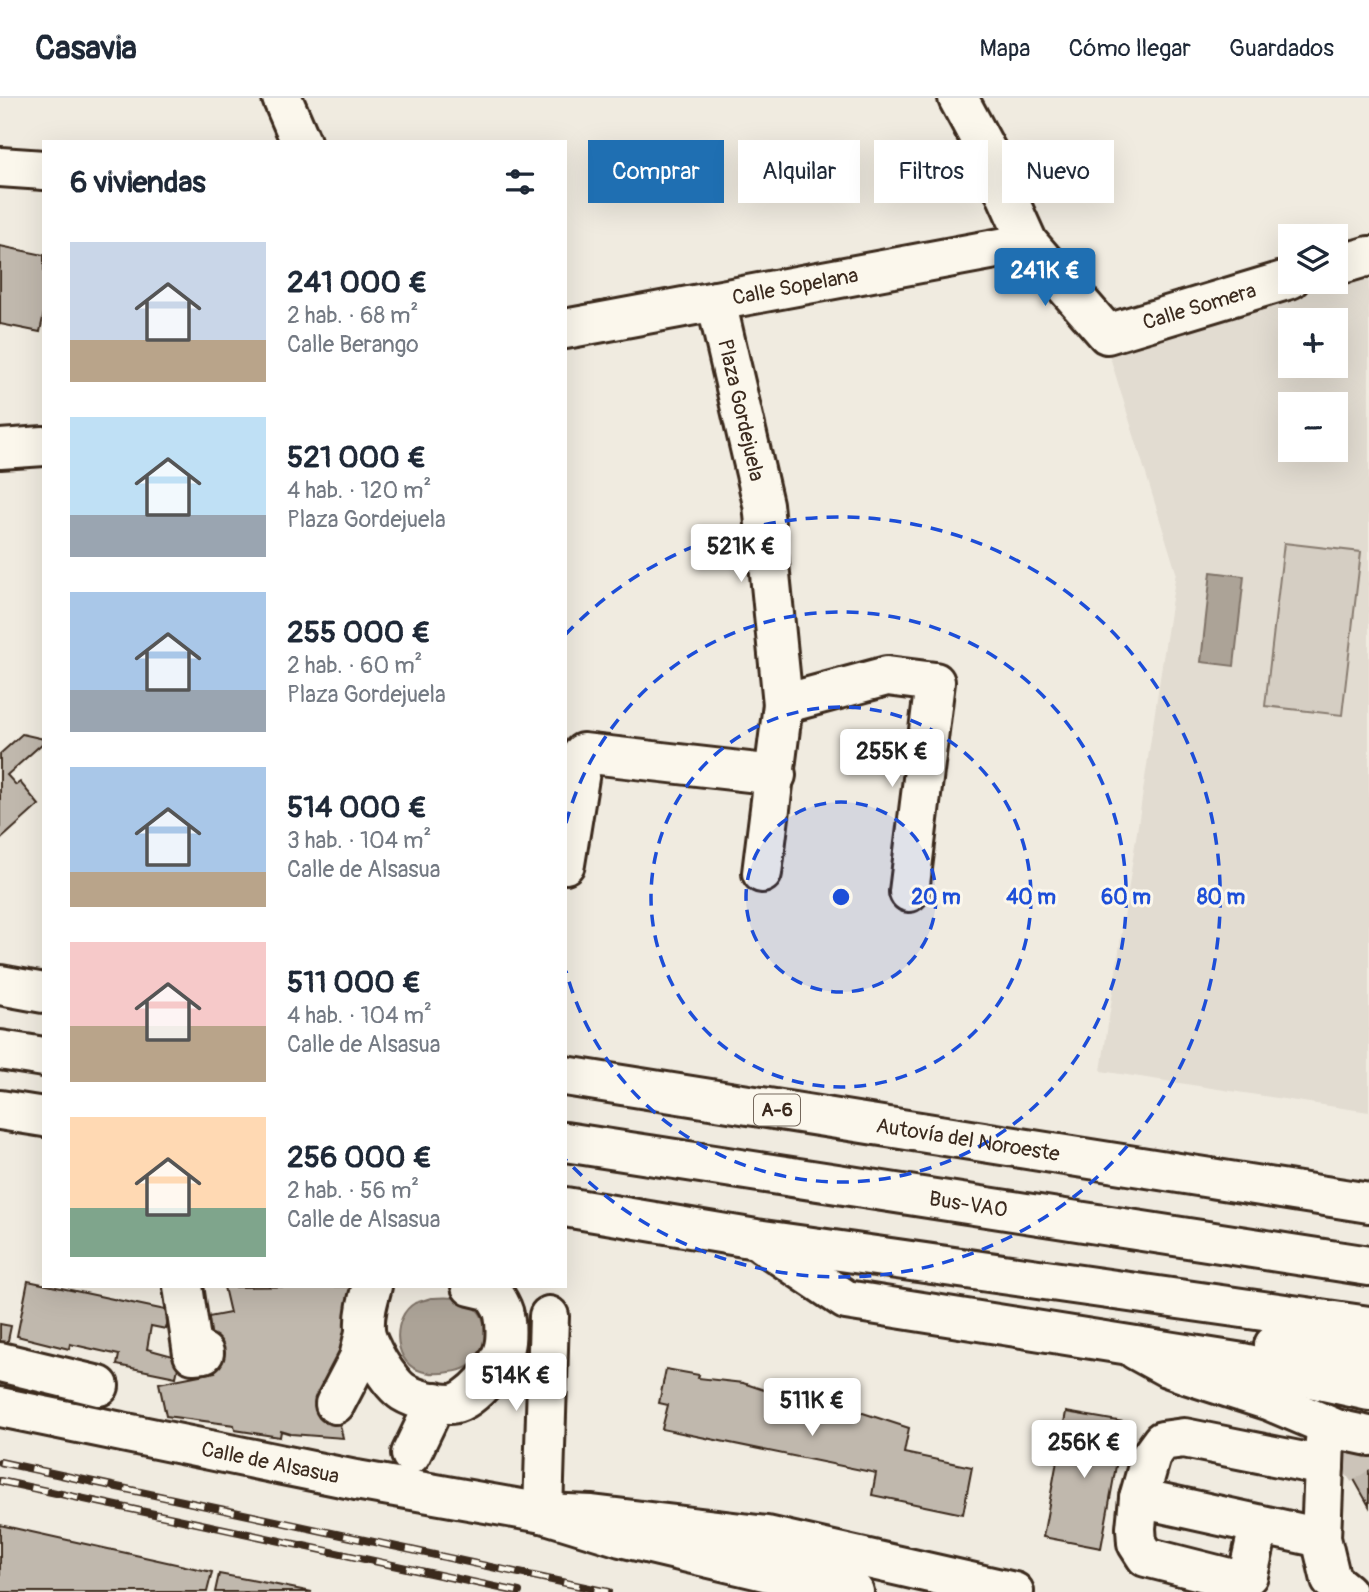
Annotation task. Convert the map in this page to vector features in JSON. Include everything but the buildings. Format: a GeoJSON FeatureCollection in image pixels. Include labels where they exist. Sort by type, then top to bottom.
{"type":"FeatureCollection","features":[{"type":"Feature","properties":{"kind":"main road"},"geometry":{"type":"LineString","coordinates":[[282,98],[300,140]]}},
{"type":"Feature","properties":{"kind":"main road"},"geometry":{"type":"LineString","coordinates":[[958,98],[987,152],[1028,243]]}},
{"type":"Feature","properties":{"kind":"main road"},"geometry":{"type":"LineString","coordinates":[[0,166],[42,170]]}},
{"type":"Feature","properties":{"kind":"main road","name":"Calle Sopelana"},"geometry":{"type":"LineString","coordinates":[[567,329],[1028,243]]}},
{"type":"Feature","properties":{"kind":"main road","name":"Calle Somera"},"geometry":{"type":"LineString","coordinates":[[1028,243],[1107,334],[1278,283]]}},
{"type":"Feature","properties":{"kind":"main road"},"geometry":{"type":"LineString","coordinates":[[1348,262],[1369,256]]}},
{"type":"Feature","properties":{"kind":"main road","name":"Plaza Gordejuela"},"geometry":{"type":"LineString","coordinates":[[716,301],[763,504],[783,704],[762,873]]}},
{"type":"Feature","properties":{"kind":"main road"},"geometry":{"type":"LineString","coordinates":[[0,449],[42,446]]}},
{"type":"Feature","properties":{"kind":"main road"},"geometry":{"type":"LineString","coordinates":[[783,704],[887,676],[935,682],[909,892]]}},
{"type":"Feature","properties":{"kind":"main road"},"geometry":{"type":"LineString","coordinates":[[567,851],[583,753],[776,775]]}},
{"type":"Feature","properties":{"kind":"main road"},"geometry":{"type":"LineString","coordinates":[[0,985],[42,993]]}},
{"type":"Feature","properties":{"kind":"main road"},"geometry":{"type":"LineString","coordinates":[[0,1050],[42,1057]]}},
{"type":"Feature","properties":{"kind":"main road","name":"Autovía del Noroeste"},"geometry":{"type":"LineString","coordinates":[[567,1076],[1369,1203]]}},
{"type":"Feature","properties":{"kind":"main road"},"geometry":{"type":"LineString","coordinates":[[0,1110],[42,1117]]}},
{"type":"Feature","properties":{"kind":"main road","name":"Bus-VAO"},"geometry":{"type":"LineString","coordinates":[[567,1142],[1369,1266]]}},
{"type":"Feature","properties":{"kind":"main road"},"geometry":{"type":"LineString","coordinates":[[567,1207],[756,1239],[1369,1326]]}},
{"type":"Feature","properties":{"kind":"main road"},"geometry":{"type":"LineString","coordinates":[[756,1239],[846,1300],[1243,1363],[1369,1391]]}},
{"type":"Feature","properties":{"kind":"main road"},"geometry":{"type":"LineString","coordinates":[[183,1288],[193,1354],[204,1353]]}},
{"type":"Feature","properties":{"kind":"main road"},"geometry":{"type":"LineString","coordinates":[[335,1404],[359,1358],[365,1332],[366,1305],[371,1288]]}},
{"type":"Feature","properties":{"kind":"main road"},"geometry":{"type":"LineString","coordinates":[[365,1332],[371,1349],[402,1392],[453,1404],[475,1391],[492,1373],[504,1348],[504,1313],[492,1291],[479,1288]]}},
{"type":"Feature","properties":{"kind":"main road"},"geometry":{"type":"LineString","coordinates":[[1104,1288],[1206,1332],[1369,1362]]}},
{"type":"Feature","properties":{"kind":"main road"},"geometry":{"type":"LineString","coordinates":[[549,1316],[542,1513],[679,1552],[854,1592]]}},
{"type":"Feature","properties":{"kind":"main road"},"geometry":{"type":"LineString","coordinates":[[1128,1345],[1167,1367],[1269,1401],[1340,1439]]}},
{"type":"Feature","properties":{"kind":"main road"},"geometry":{"type":"LineString","coordinates":[[0,1362],[99,1386]]}},
{"type":"Feature","properties":{"kind":"main road"},"geometry":{"type":"LineString","coordinates":[[411,1454],[436,1402]]}},
{"type":"Feature","properties":{"kind":"main road","name":"Calle de Alsasua"},"geometry":{"type":"LineString","coordinates":[[0,1406],[356,1480],[542,1513],[592,1515],[767,1536],[1014,1592]]}},
{"type":"Feature","properties":{"kind":"main road"},"geometry":{"type":"LineString","coordinates":[[1321,1538],[1256,1542],[1137,1513],[1151,1456],[1162,1441],[1184,1438],[1340,1439]]}},
{"type":"Feature","properties":{"kind":"main road"},"geometry":{"type":"LineString","coordinates":[[1340,1439],[1321,1538],[1331,1580],[1346,1592]]}},
{"type":"Feature","properties":{"kind":"shaded area"},"geometry":{"type":"Polygon","coordinates":[[[1369,270],[1369,1112],[1101,1071],[1176,572],[1106,344],[1284,294],[1348,294],[1348,276],[1369,270]]]}},
{"type":"Feature","properties":{"kind":"shaded area"},"geometry":{"type":"Polygon","coordinates":[[[1284,543],[1361,552],[1342,715],[1265,706],[1284,543]]]}},
{"type":"Feature","properties":{"kind":"shaded area"},"geometry":{"type":"Polygon","coordinates":[[[1211,572],[1244,576],[1234,666],[1201,662],[1211,572]]]}},
{"type":"Feature","properties":{"kind":"shaded area"},"geometry":{"type":"Polygon","coordinates":[[[431,1298],[458,1299],[475,1308],[484,1320],[484,1345],[474,1362],[463,1369],[430,1373],[409,1365],[403,1357],[398,1338],[402,1318],[407,1309],[415,1303],[431,1298]]]}},
{"type":"Feature","properties":{"kind":"tunnel"},"geometry":{"type":"LineString","coordinates":[[1345,1440],[1369,1474]]}},
{"type":"Feature","properties":{"kind":"railway"},"geometry":{"type":"LineString","coordinates":[[0,1462],[608,1592]]}},
{"type":"Feature","properties":{"kind":"railway"},"geometry":{"type":"LineString","coordinates":[[0,1481],[519,1592]]}}]}
